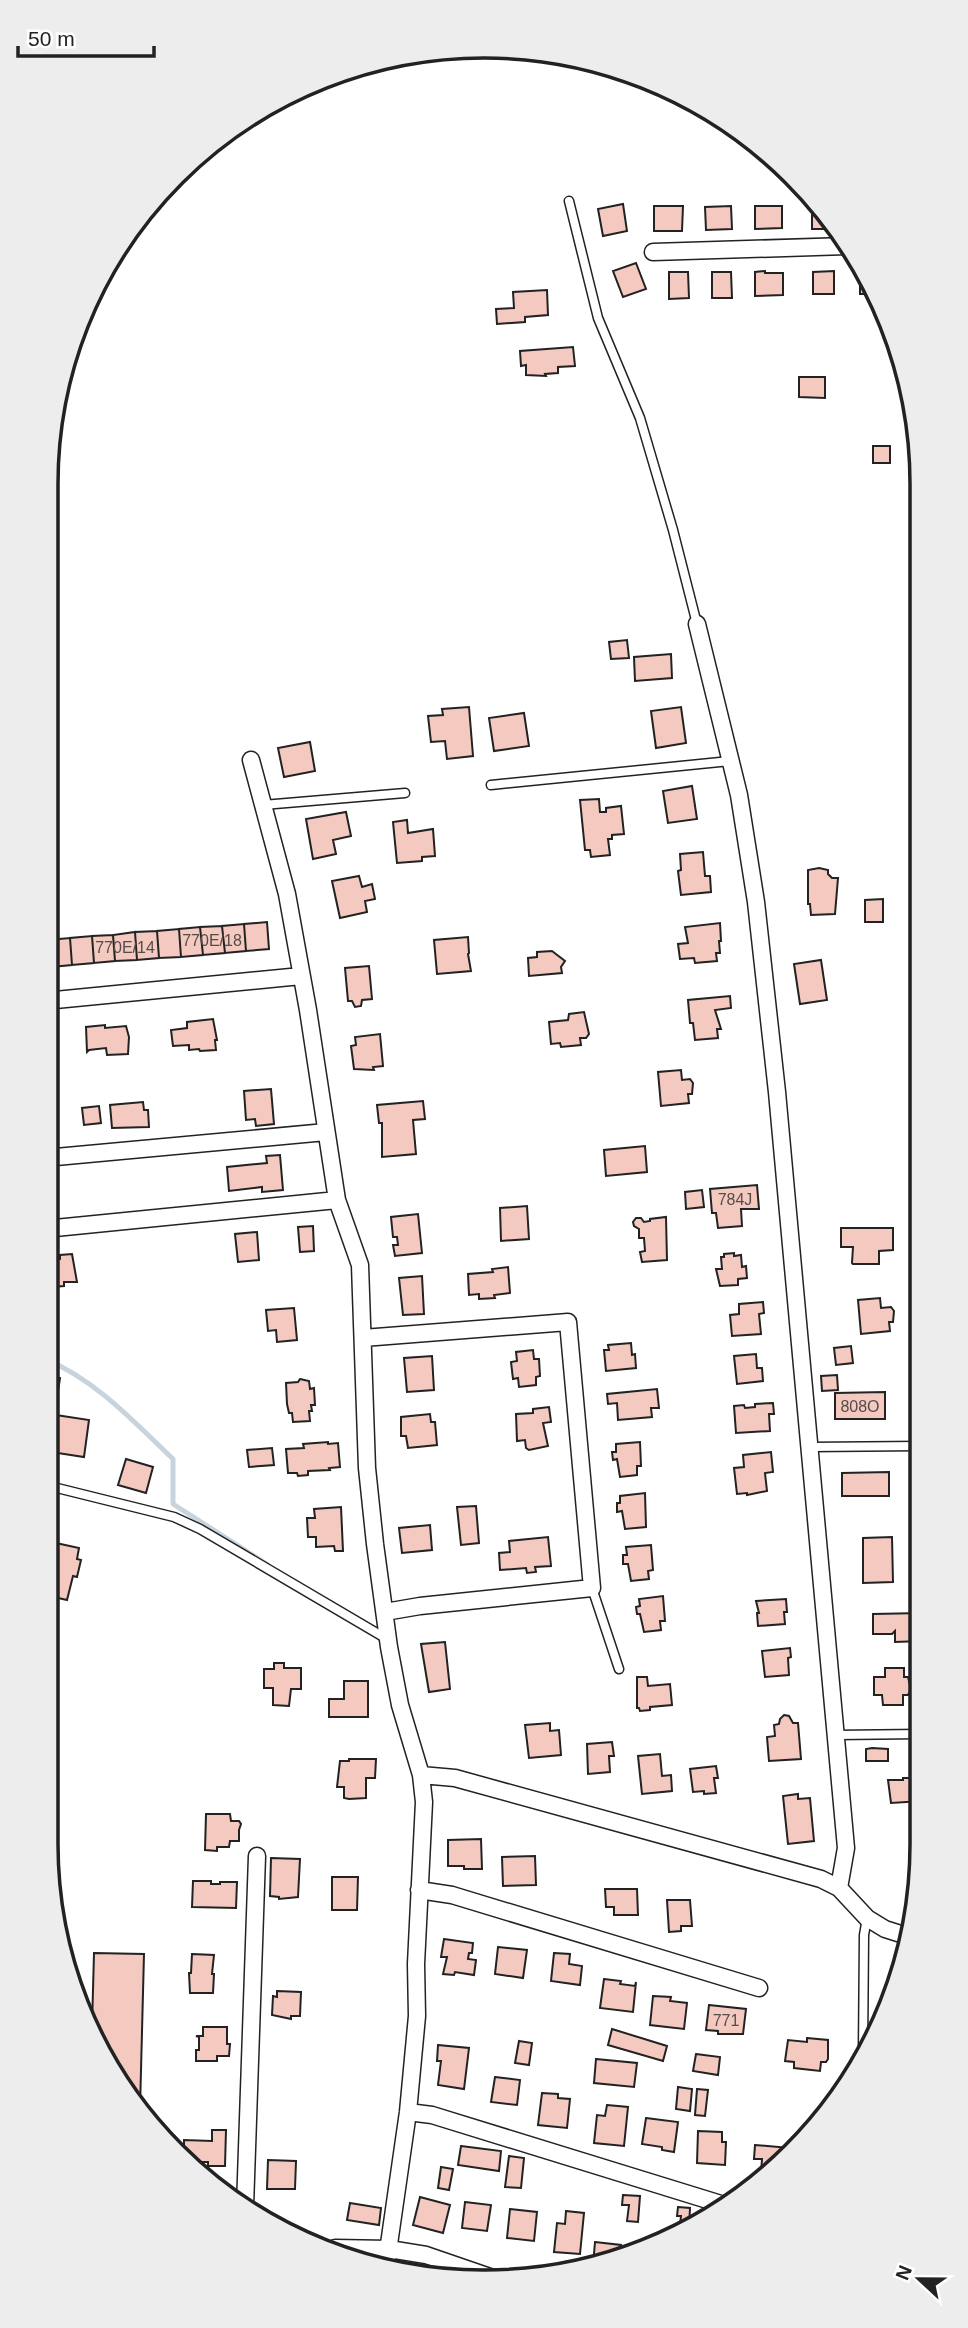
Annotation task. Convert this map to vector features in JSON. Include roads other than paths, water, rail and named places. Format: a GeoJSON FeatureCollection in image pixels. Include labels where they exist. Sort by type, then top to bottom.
{"type":"FeatureCollection","features":[{"type":"Feature","properties":{"kind":"street"},"geometry":{"type":"LineString","coordinates":[[653,252],[838,246]]}},
{"type":"Feature","properties":{"kind":"street"},"geometry":{"type":"LineString","coordinates":[[697,624],[741,808],[764,976],[846,1848],[839,1888]]}},
{"type":"Feature","properties":{"kind":"street"},"geometry":{"type":"LineString","coordinates":[[251,761],[287,894],[337,1200],[360,1265],[366,1468],[374,1544],[387,1639],[400,1705],[421,1775],[425,1802],[416,1964],[417,2016],[408,2112],[387,2257]]}},
{"type":"Feature","properties":{"kind":"street"},"geometry":{"type":"LineString","coordinates":[[58,1000],[301,976]]}},
{"type":"Feature","properties":{"kind":"street"},"geometry":{"type":"LineString","coordinates":[[58,1157],[326,1132]]}},
{"type":"Feature","properties":{"kind":"street"},"geometry":{"type":"LineString","coordinates":[[58,1227],[337,1200]]}},
{"type":"Feature","properties":{"kind":"street"},"geometry":{"type":"LineString","coordinates":[[363,1338],[568,1322],[592,1588],[385,1612]]}},
{"type":"Feature","properties":{"kind":"street"},"geometry":{"type":"LineString","coordinates":[[421,1775],[468,1782],[821,1879],[839,1888],[867,1917],[885,1929],[900,1934]]}},
{"type":"Feature","properties":{"kind":"street"},"geometry":{"type":"LineString","coordinates":[[245,2197],[257,1856]]}},
{"type":"Feature","properties":{"kind":"street"},"geometry":{"type":"LineString","coordinates":[[419,1890],[452,1895],[759,1989]]}},
{"type":"Feature","properties":{"kind":"street"},"geometry":{"type":"LineString","coordinates":[[408,2112],[432,2115],[713,2203]]}},
{"type":"Feature","properties":{"kind":"street"},"geometry":{"type":"LineString","coordinates":[[364,2253],[387,2257],[426,2255],[468,2269]]}},
{"type":"Feature","properties":{"kind":"lane"},"geometry":{"type":"LineString","coordinates":[[569,201],[598,318],[640,418],[697,624]]}},
{"type":"Feature","properties":{"kind":"lane"},"geometry":{"type":"LineString","coordinates":[[491,785],[730,761]]}},
{"type":"Feature","properties":{"kind":"lane"},"geometry":{"type":"LineString","coordinates":[[263,805],[405,793]]}},
{"type":"Feature","properties":{"kind":"lane"},"geometry":{"type":"LineString","coordinates":[[809,1447],[910,1446]]}},
{"type":"Feature","properties":{"kind":"lane"},"geometry":{"type":"LineString","coordinates":[[58,1488],[174,1517],[200,1529],[387,1639]]}},
{"type":"Feature","properties":{"kind":"lane"},"geometry":{"type":"LineString","coordinates":[[592,1588],[619,1669]]}},
{"type":"Feature","properties":{"kind":"lane"},"geometry":{"type":"LineString","coordinates":[[835,1735],[910,1734]]}},
{"type":"Feature","properties":{"kind":"lane"},"geometry":{"type":"LineString","coordinates":[[863,2038],[864,1935],[867,1917]]}},
{"type":"Feature","properties":{"kind":"waterway"},"geometry":{"type":"LineString","coordinates":[[58,1365],[98,1390],[173,1459],[173,1504],[268,1565]]}}]}
